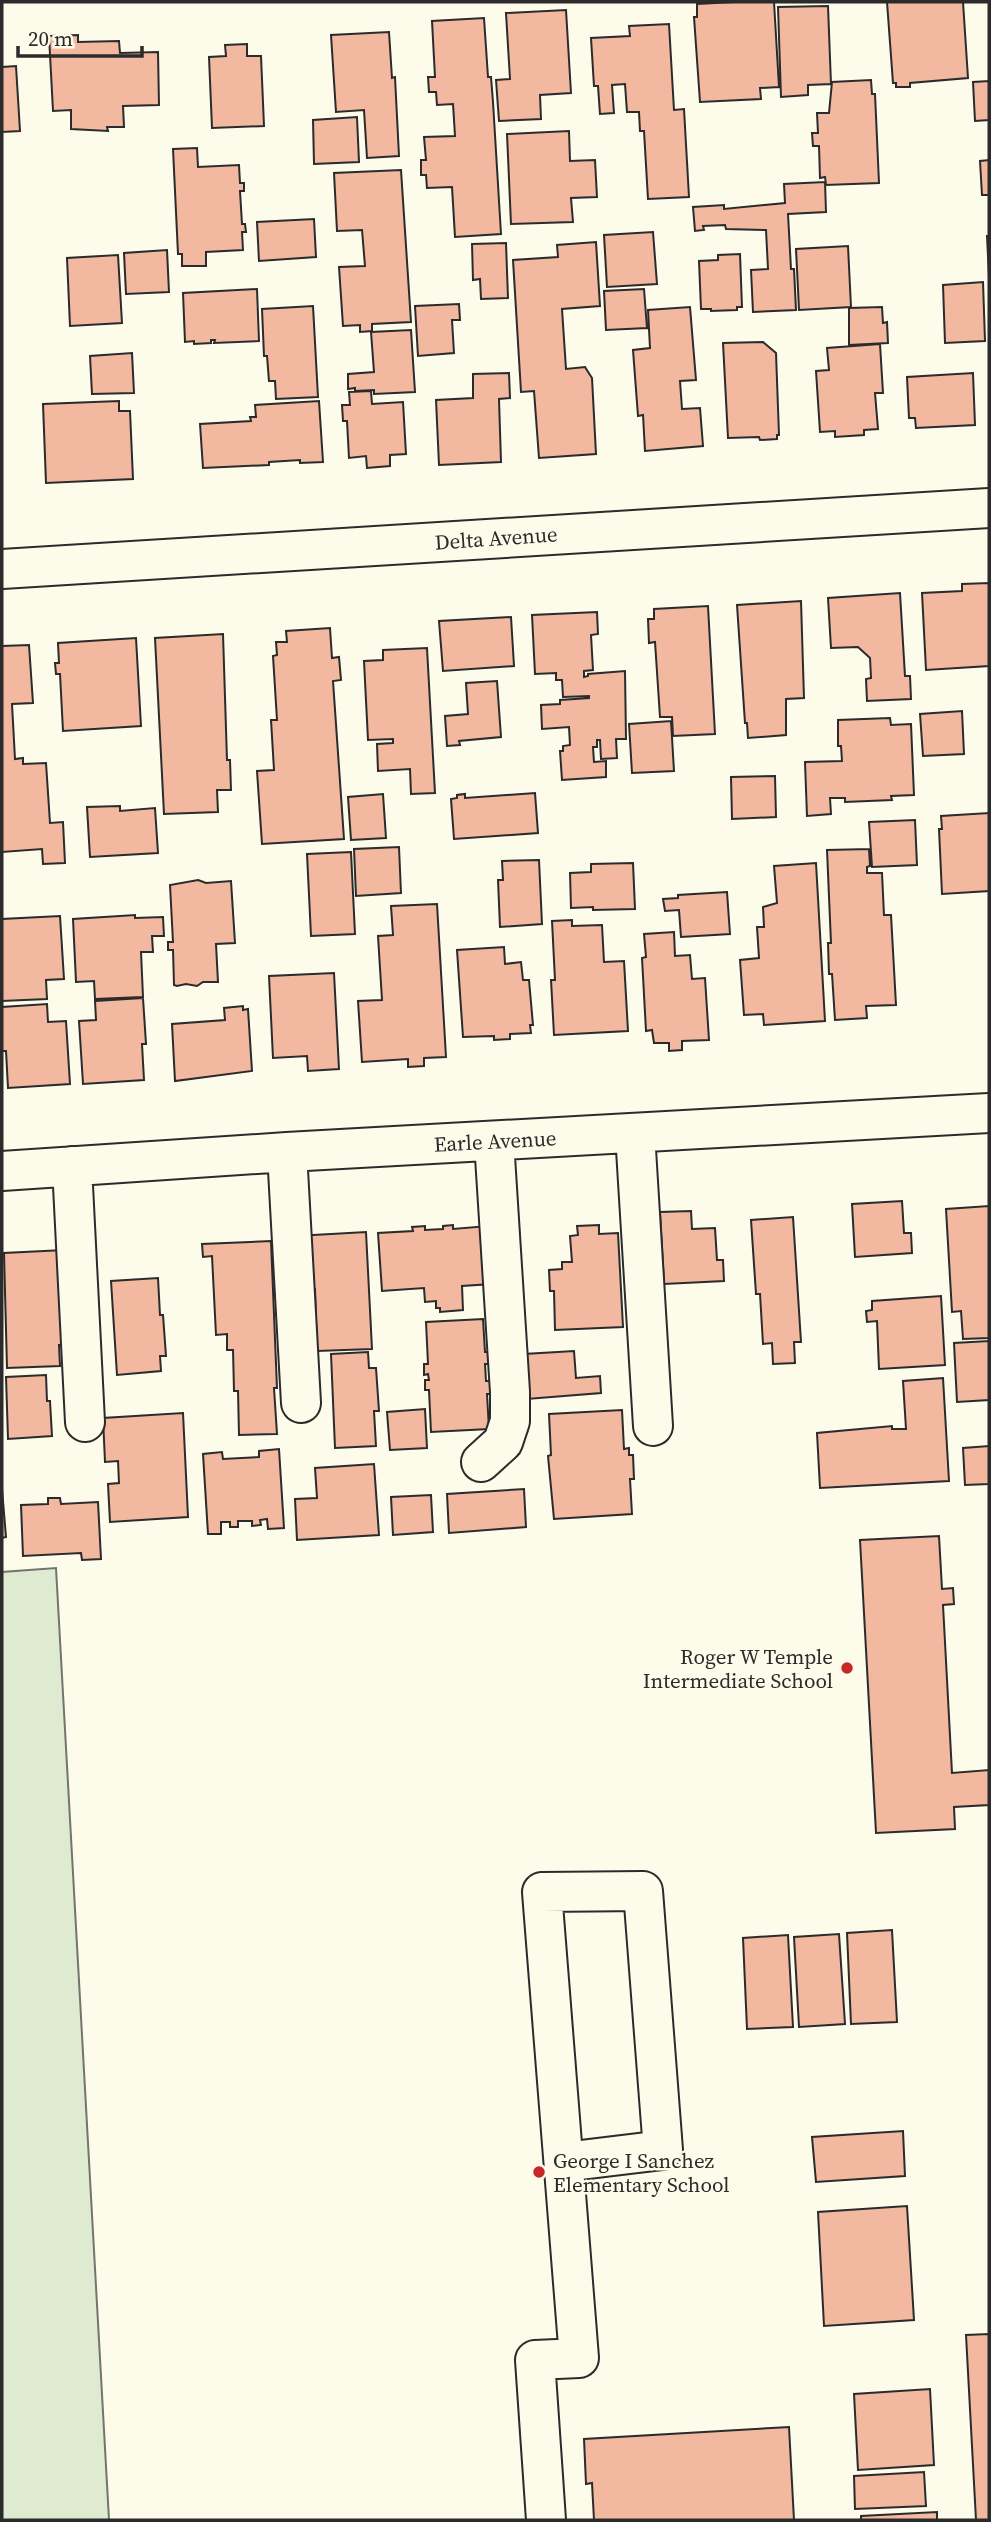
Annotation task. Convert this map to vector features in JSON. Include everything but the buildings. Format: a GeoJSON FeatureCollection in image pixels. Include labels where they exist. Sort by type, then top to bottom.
{"type":"FeatureCollection","features":[{"type":"Feature","properties":{"kind":"street","name":"Delta Avenue"},"geometry":{"type":"LineString","coordinates":[[2,569],[989,508]]}},
{"type":"Feature","properties":{"kind":"street","name":"Earle Avenue"},"geometry":{"type":"LineString","coordinates":[[2,1171],[287,1152],[989,1113]]}},
{"type":"Feature","properties":{"kind":"street"},"geometry":{"type":"LineString","coordinates":[[635,1133],[653,1426]]}},
{"type":"Feature","properties":{"kind":"street"},"geometry":{"type":"LineString","coordinates":[[481,1462],[503,1442],[510,1421],[494,1141]]}},
{"type":"Feature","properties":{"kind":"street"},"geometry":{"type":"LineString","coordinates":[[287,1152],[301,1403]]}},
{"type":"Feature","properties":{"kind":"street"},"geometry":{"type":"LineString","coordinates":[[72,1166],[85,1422]]}},
{"type":"Feature","properties":{"kind":"street"},"geometry":{"type":"LineString","coordinates":[[546,2520],[535,2360],[579,2358],[542,1892],[643,1891],[663,2150],[564,2162]]}},
{"type":"Feature","properties":{"kind":"green space"},"geometry":{"type":"Polygon","coordinates":[[[56,1568],[109,2520],[2,2520],[2,1572],[56,1568]]]}},
{"type":"Feature","properties":{"kind":"place","name":"Roger W Temple Intermediate School"},"geometry":{"type":"Point","coordinates":[847,1668]}},
{"type":"Feature","properties":{"kind":"place","name":"George I Sanchez Elementary School"},"geometry":{"type":"Point","coordinates":[539,2172]}}]}
